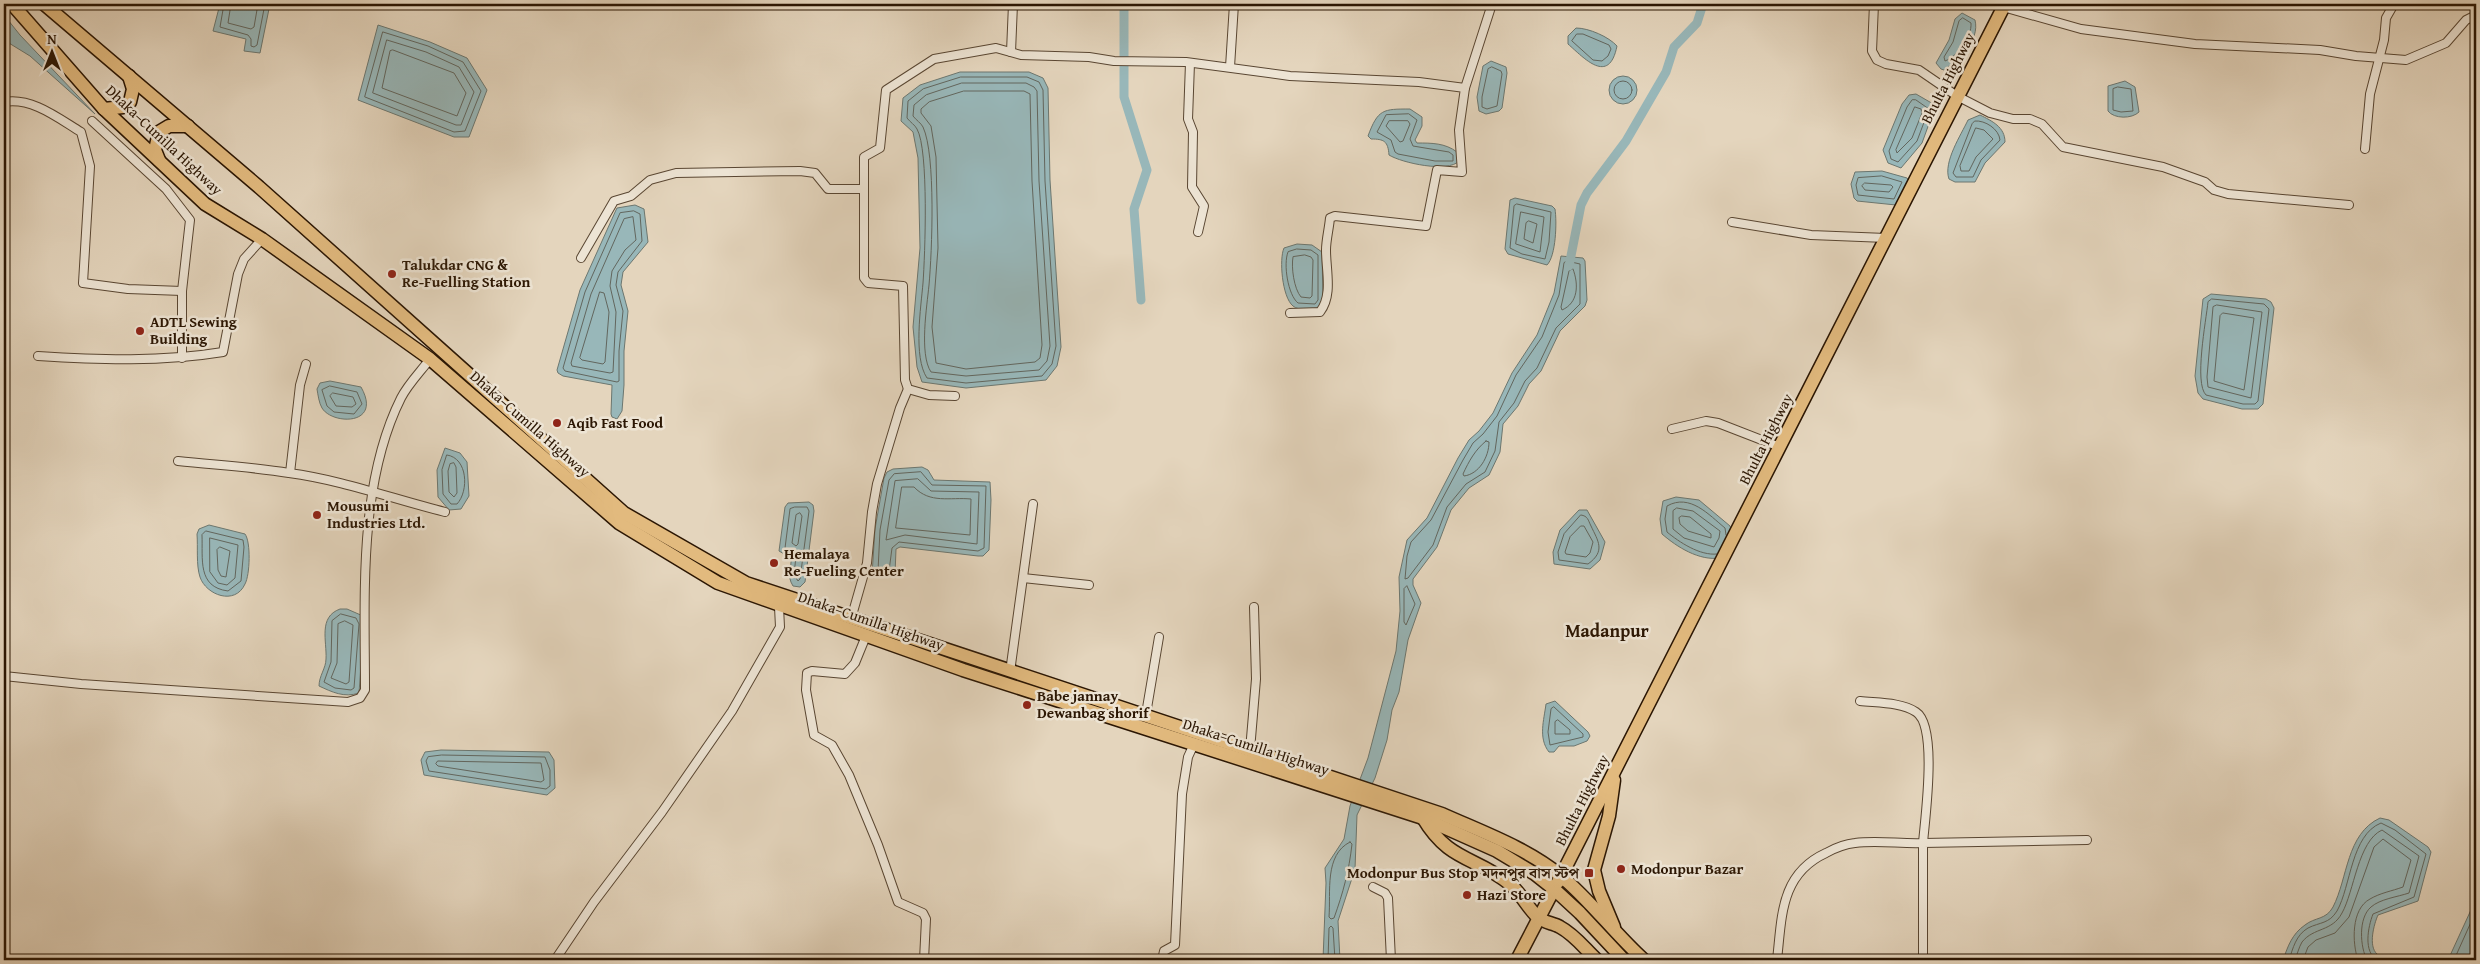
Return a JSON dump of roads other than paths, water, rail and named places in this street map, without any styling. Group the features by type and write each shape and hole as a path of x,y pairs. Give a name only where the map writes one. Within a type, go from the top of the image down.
{"main road":[{"name":"Dhaka–Cumilla Highway","path":"12,4 26,17 104,109 205,204 262,239 430,359 619,523 718,583 779,607 1194,744 1451,817 1516,848 1561,876 1618,937 1644,960"},
{"name":"Dhaka–Cumilla Highway","path":"44,4 259,186 624,513 746,583 1010,672 1146,714 1250,750 1334,784"},
{"name":"Bhulta Highway","path":"1518,960 2004,6"},
{"path":"104,109 123,107 130,102 133,89 129,76"},
{"path":"159,160 156,150 159,132 170,126 188,126"},
{"path":"1616,770 1609,816 1594,870 1599,891 1618,937"},
{"name":"Dhaka–Cumilla Highway","path":"1376,797 1497,851 1554,889 1624,960"},
{"path":"1423,818 1433,835 1447,849 1508,882 1520,893 1538,918 1559,926 1572,935 1597,960"}],"street":[{"path":"1011,52 1013,4"},
{"path":"1230,67 1234,4"},
{"path":"1290,313 1320,312 1326,303 1328,266 1326,251 1330,218 1335,216 1426,226 1437,170 1462,172 1459,130 1465,88 1492,4"},
{"path":"1874,4 1872,51 1876,60 1886,64 1920,70 1957,96 1990,112 2013,119 2030,119 2042,124 2063,147 2163,167 2205,182 2214,190 2228,194 2349,205"},
{"path":"2366,149 2370,94 2384,40 2386,18 2394,4"},
{"path":"2004,6 2081,29 2194,44 2320,50 2406,60 2446,44 2466,20 2476,15"},
{"path":"851,619 868,563 872,512 877,484 900,408 908,390 905,380 903,286 868,283 864,278 864,157 880,148 886,90 934,59 986,48 1114,61 1190,63 1290,76 1372,79 1465,88"},
{"path":"1190,63 1188,119 1193,132 1192,187 1200,196 1204,206 1198,232"},
{"path":"4,102 20,101 32,104 81,132 90,166 83,283 128,289 182,291"},
{"path":"92,121 166,189 190,220 182,291 182,358"},
{"path":"581,258 614,202 631,196 650,180 662,176 685,172 800,171 815,173 828,189 864,189"},
{"path":"1732,222 1790,233 1886,238"},
{"path":"38,356 84,359 182,358 223,352 238,274 244,259 262,239"},
{"path":"4,676 81,684 348,702 358,700 365,690 365,566 373,493 383,442 401,397 430,359"},
{"path":"290,473 300,384 306,364"},
{"path":"908,390 929,395 955,396"},
{"path":"1672,429 1706,421 1718,423 1780,447"},
{"path":"178,461 290,473 357,487 445,512"},
{"path":"1010,672 1033,504"},
{"path":"1023,578 1088,585"},
{"path":"555,960 594,902 662,812 732,711 780,627 779,607"},
{"path":"1250,750 1256,693 1254,607"},
{"path":"866,636 850,671 845,674 812,671 807,673 806,690 813,732 817,738 832,745 849,775 898,902 923,913 926,919 924,960"},
{"path":"1146,714 1159,638"},
{"path":"1860,701 1907,707 1923,718 1927,732 1928,766 1923,843 1923,960"},
{"path":"1162,960 1165,949 1175,945 1182,794 1188,757 1194,744"},
{"path":"1776,960 1783,905 1789,887 1813,859 1844,844 1856,842 1923,843 2087,840"},
{"path":"1374,887 1385,893 1388,898 1391,960"}],"water":[{"path":"220,4 270,4 260,53 244,51 246,39 213,31"},
{"path":"1962,13 1975,20 1976,28 1974,35 1962,54 1944,70 1941,69 1936,63 1949,40 1955,19"},
{"path":"4,15 20,35 95,114 30,56 4,40"},
{"path":"378,25 430,42 467,58 487,90 469,137 454,137 358,100"},
{"path":"1576,28 1598,34 1609,39 1617,46 1613,58 1608,65 1602,67 1588,61 1568,44 1568,36"},
{"path":"1491,61 1506,67 1507,73 1502,108 1499,111 1486,114 1479,111 1477,97 1483,66"},
{"path":"960,72 1029,72 1043,78 1048,88 1050,180 1061,347 1057,366 1046,380 966,388 922,382 917,367 913,327 920,248 918,158 913,132 901,121 903,98 920,85"},
{"path":"1623,76 1633,80 1637,90 1633,100 1623,104 1613,100 1609,90 1613,80"},
{"path":"2125,81 2135,87 2139,112 2128,117 2114,116 2108,111 2108,86"},
{"path":"1916,94 1935,105 1934,110 1922,143 1901,168 1888,163 1883,150 1902,104 1909,95"},
{"path":"1393,109 1410,109 1422,117 1422,126 1415,140 1417,143 1433,143 1448,147 1457,152 1459,161 1453,165 1445,166 1414,164 1389,155 1385,142 1371,139 1368,136 1375,120 1383,112"},
{"path":"1980,115 2000,128 2005,142 1985,163 1975,182 1955,182 1949,179 1948,165 1957,141 1968,120"},
{"path":"1882,171 1907,178 1909,181 1896,205 1857,201 1854,198 1851,184 1855,172"},
{"path":"1515,198 1552,206 1555,209 1556,230 1554,247 1547,265 1508,254 1505,249 1510,200"},
{"path":"635,205 644,209 648,242 623,272 621,285 628,311 624,351 622,411 617,419 612,417 611,414 612,385 563,376 557,370 580,290 616,210 617,208"},
{"path":"1297,244 1312,245 1322,252 1323,301 1317,308 1295,308 1286,295 1282,278 1282,253 1284,248"},
{"path":"1561,256 1583,258 1585,261 1587,300 1585,306 1560,331 1541,371 1529,384 1518,406 1503,424 1500,452 1489,475 1469,488 1451,510 1437,547 1413,579 1413,585 1421,603 1408,640 1399,692 1392,710 1387,740 1375,778 1357,815 1355,869 1338,921 1340,960 1323,960 1325,868 1344,839 1350,806 1368,758 1396,651 1400,611 1399,577 1407,540 1427,518 1458,458 1469,440 1493,413 1512,373 1537,335 1554,293"},
{"path":"2211,294 2266,299 2271,302 2274,308 2263,404 2258,409 2242,409 2203,399 2198,393 2195,376 2203,299"},
{"path":"330,381 361,387 366,400 366,409 361,415 345,419 327,414 319,401 317,389 320,383"},
{"path":"445,448 460,453 467,462 469,496 461,509 449,510 438,497 437,470"},
{"path":"922,467 928,470 934,480 990,482 989,550 983,556 978,556 900,547 896,549 895,575 884,577 872,575 875,529 884,478 887,472 893,469"},
{"path":"1676,497 1699,500 1730,526 1732,532 1720,558 1696,555 1674,544 1662,534 1660,519 1663,501"},
{"path":"809,502 813,505 814,511 805,582 800,587 793,586 790,575 791,558 779,551 785,507 788,503"},
{"path":"1579,510 1587,510 1605,542 1600,560 1590,569 1554,564 1553,552 1560,530"},
{"path":"209,525 245,534 247,538 249,559 247,580 235,595 221,596 214,593 208,589 200,577 197,534 199,529"},
{"path":"340,609 347,609 363,616 364,623 359,693 348,695 338,694 319,686 326,662 326,624 333,613"},
{"path":"1555,701 1590,736 1587,741 1574,746 1559,746 1554,752 1549,752 1544,741 1543,723 1546,704"},
{"path":"441,750 549,752 554,760 555,788 547,795 424,775 421,760 425,752"},
{"path":"2380,818 2389,820 2428,847 2431,852 2418,901 2378,915 2372,941 2373,946 2378,955 2387,960 2283,960 2297,932 2309,922 2327,914 2333,907 2354,846 2360,835 2369,825"},
{"path":"2476,899 2476,960 2448,960"}],"waterway":[{"path":"1124,4 1124,97 1147,170 1134,209 1141,300"},
{"path":"1569,266 1581,205 1587,193 1626,141 1666,72 1674,47 1697,23 1703,4"}],"place":[{"name":"Talukdar CNG & Re-Fuelling Station","path":"392,274"},
{"name":"ADTL Sewing Building","path":"140,331"},
{"name":"Aqib Fast Food","path":"557,423"},
{"name":"Mousumi Industries Ltd.","path":"317,515"},
{"name":"Hemalaya Re-Fueling Center","path":"774,563"},
{"name":"Babe jannay Dewanbag shorif","path":"1027,705"},
{"name":"Modonpur Bazar","path":"1621,869"},
{"name":"Modonpur Bus Stop মদনপুর বাস স্টপ","path":"1589,873"},
{"name":"Hazi Store","path":"1467,895"}],"district":[{"name":"Madanpur","path":"1607,631"}]}
